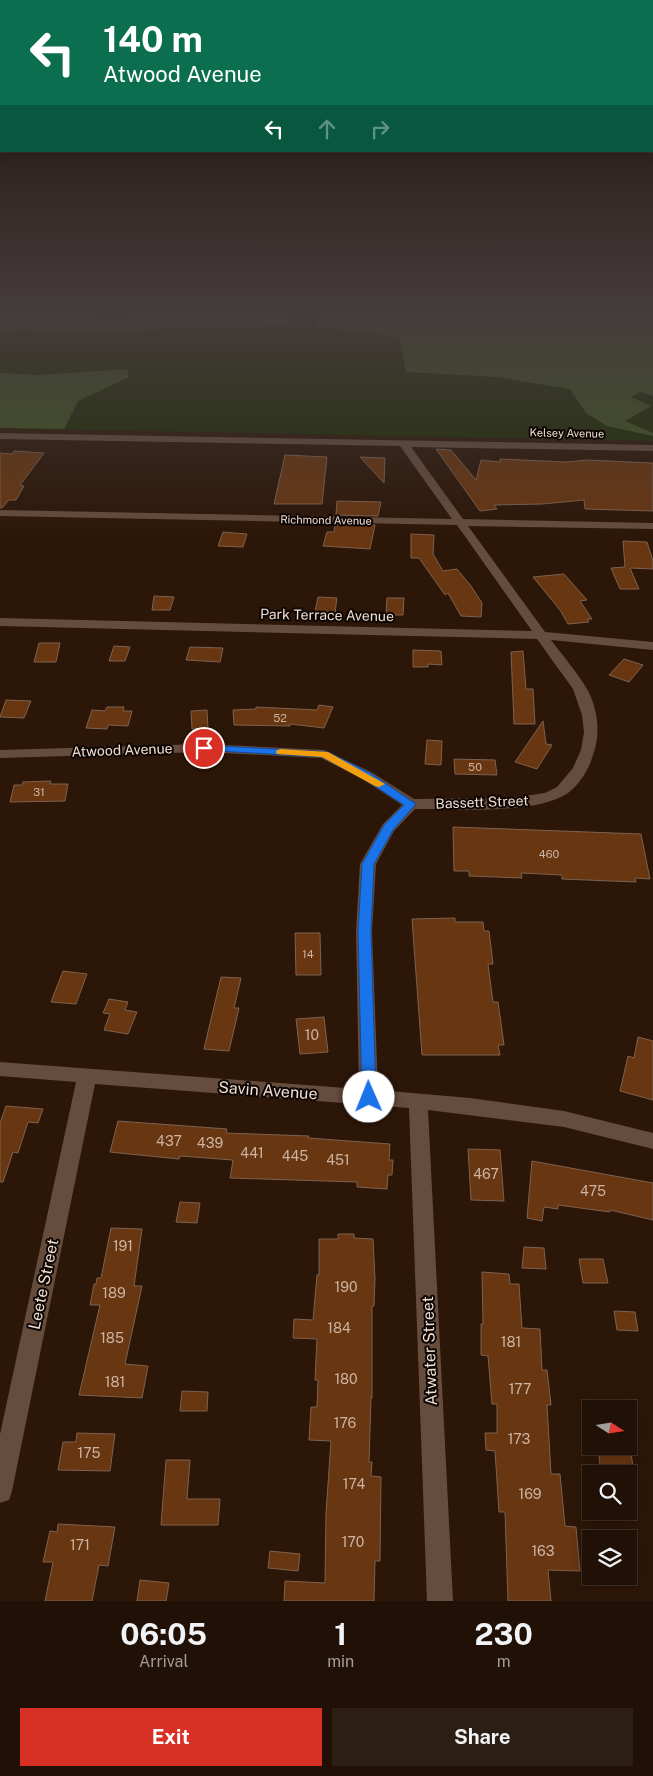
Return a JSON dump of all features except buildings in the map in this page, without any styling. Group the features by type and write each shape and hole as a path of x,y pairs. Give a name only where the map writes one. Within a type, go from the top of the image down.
{"street":[{"name":"Kelsey Avenue","path":"0,436 653,448"},
{"name":"Bassett Street","path":"402,443 580,689 591,720 591,737 587,754 581,767 572,780 557,793 534,801 411,804"},
{"name":"Richmond Avenue","path":"0,513 653,526"},
{"name":"Park Terrace Avenue","path":"0,622 540,635 653,646"},
{"name":"Atwood Avenue","path":"0,754 204,748 324,754 366,775 411,804"},
{"path":"369,1097 364,931 368,864 388,828 411,804"},
{"name":"Savin Avenue","path":"0,1069 418,1101 509,1111 564,1120 653,1141"},
{"name":"Leete Street","path":"0,1491 87,1076"},
{"name":"Atwater Street","path":"418,1101 440,1601"}],"green space":[{"path":"0,389 653,389 653,441 0,428"},
{"path":"0,389 104,389 78,401 64,429 0,428"},
{"path":"568,389 653,389 653,396 640,392 631,397 651,406 625,421 653,433 653,436 607,426 586,413"}],"slow traffic":[{"path":"281,752 324,754 366,775 379,784"}],"route":[{"path":"204,748 324,754 366,775 411,804 388,828 368,864 364,931 369,1097"}]}
